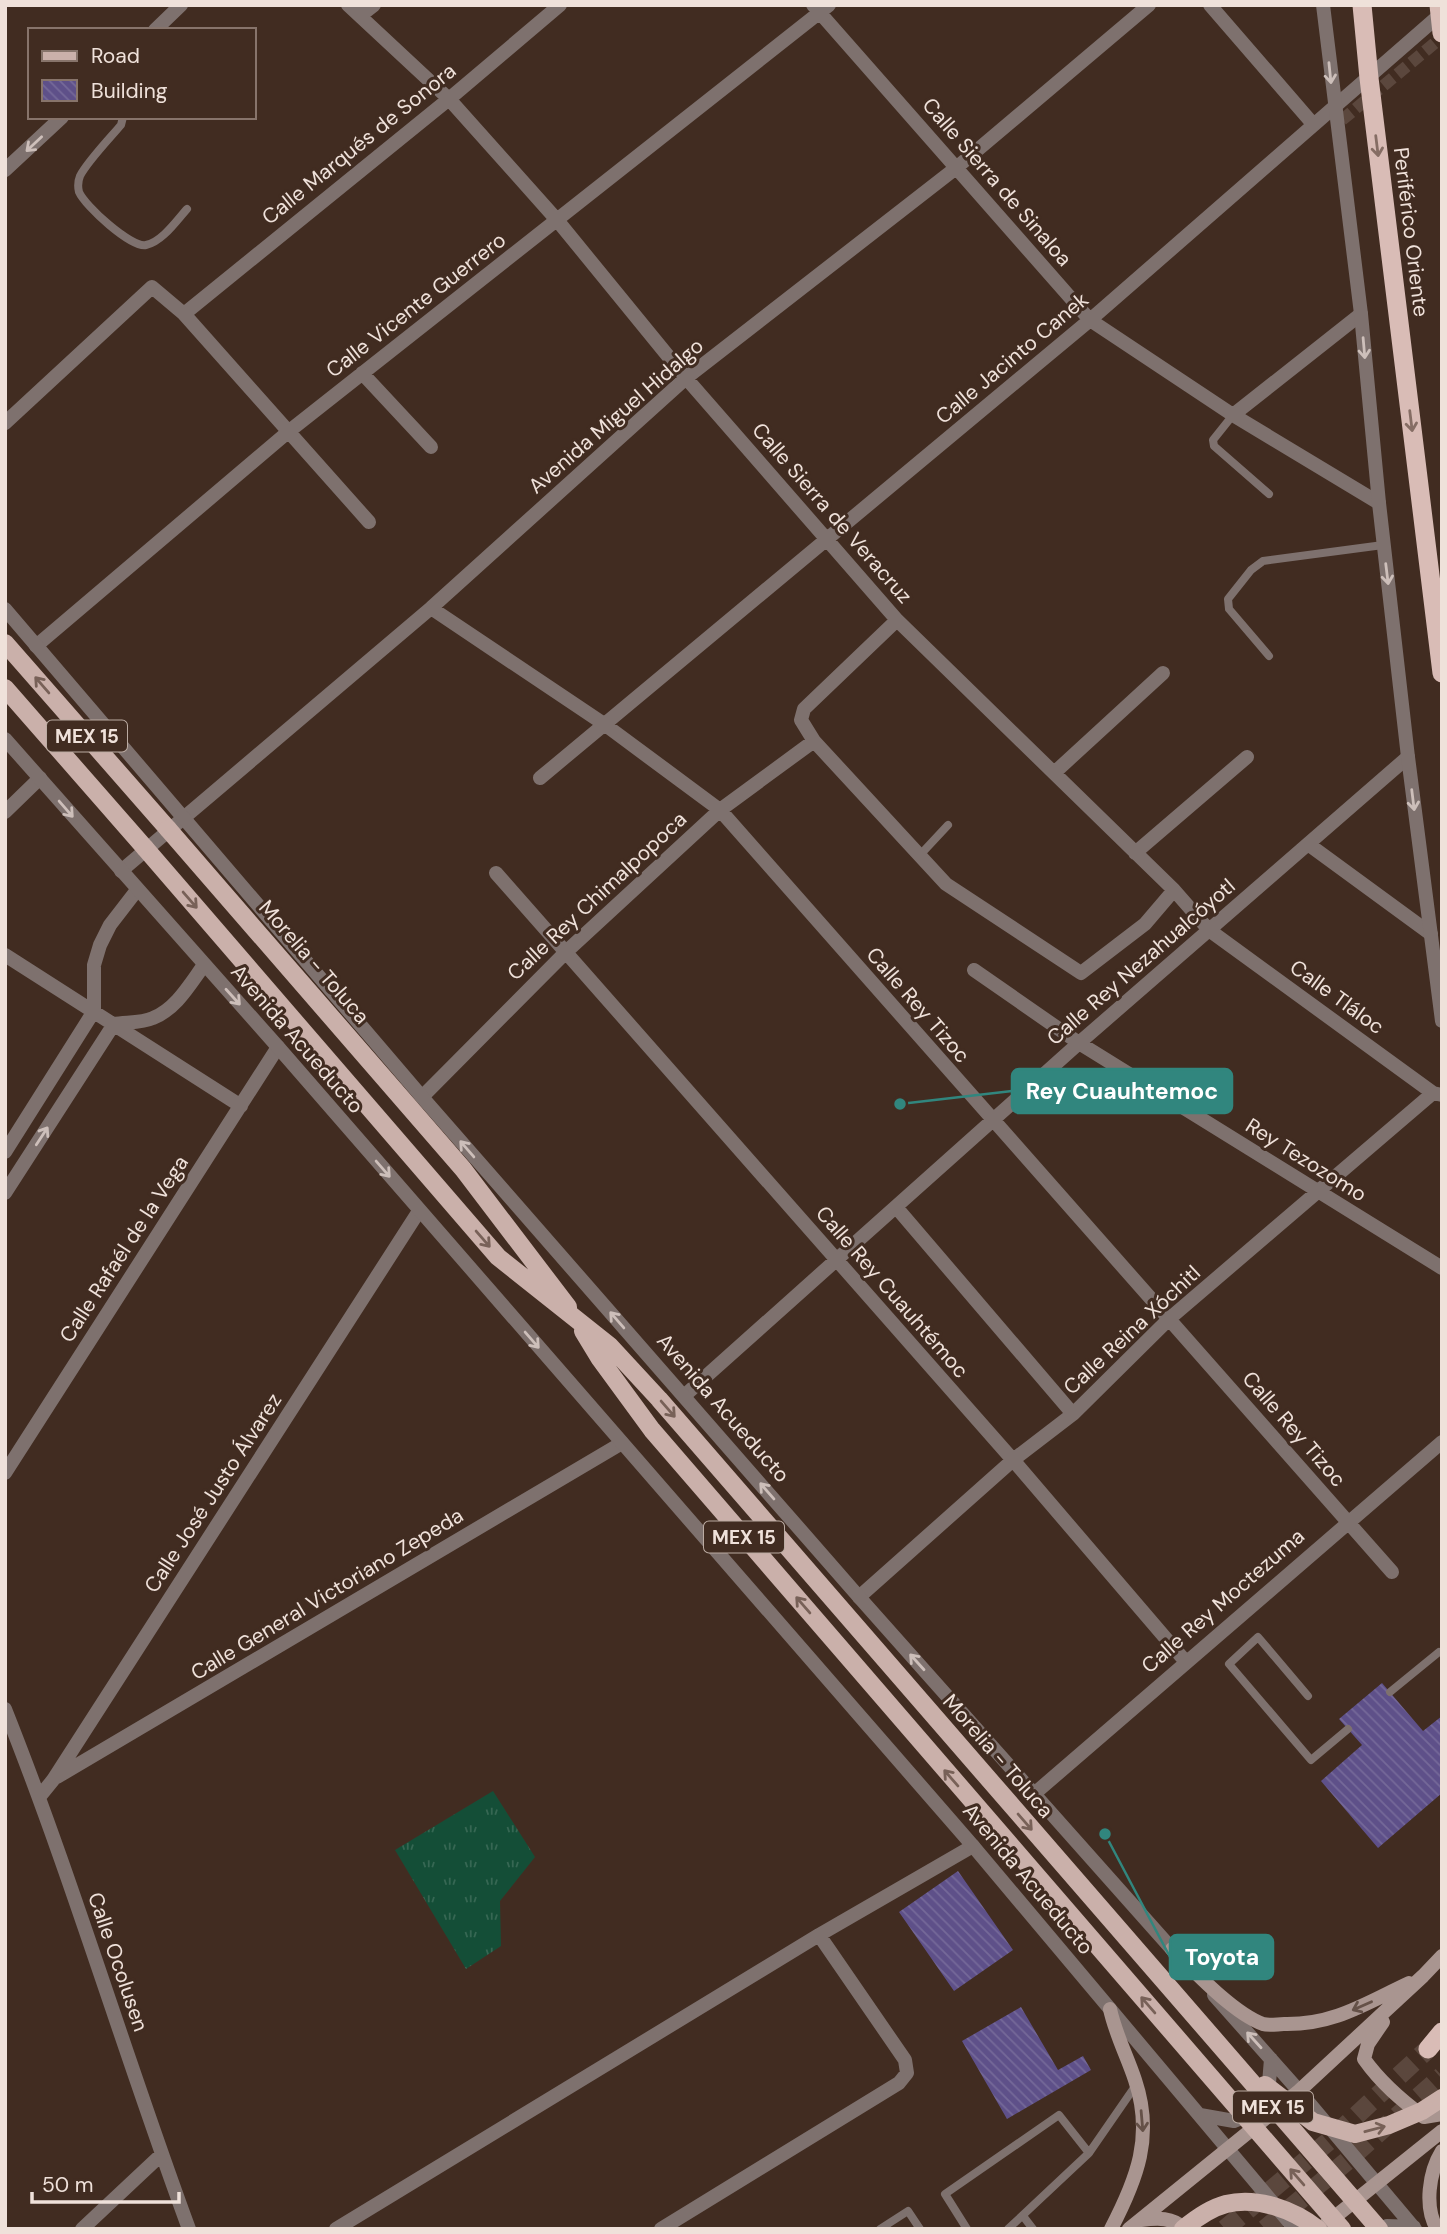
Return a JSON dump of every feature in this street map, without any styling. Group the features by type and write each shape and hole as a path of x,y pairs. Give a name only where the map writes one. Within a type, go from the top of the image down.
{"highway":[{"name":"Periférico Oriente","path":"1362,5 1442,673"},
{"path":"1427,2049 1442,2032"}],"main road":[{"name":"Morelia - Toluca","path":"5,643 175,823 463,1169 561,1296 600,1359 652,1430 1342,2229"},
{"name":"Morelia - Toluca","path":"5,688 498,1257 610,1346 659,1399 1381,2229"},
{"path":"1172,1949 1229,2003 1264,2024 1305,2025 1334,2018 1423,1976"},
{"path":"1442,1956 1380,2026 1368,2044 1364,2059 1376,2076 1424,2117 1442,2114"},
{"path":"1134,2225 1299,2091 1423,1976"},
{"path":"1168,1984 1275,2094 1313,2122 1355,2134 1389,2125 1422,2111 1442,2098"},
{"path":"1110,2009 1137,2084 1143,2121 1143,2152 1137,2175 1111,2229"},
{"path":"1134,2225 1160,2218 1177,2222 1184,2229 1196,2219 1226,2204 1262,2202 1293,2213 1319,2229 1442,2131"},
{"path":"1437,2221 1429,2195 1437,2159 1442,2151"}],"street":[{"path":"157,28 181,5"},
{"name":"Calle Sierra de Veracruz","path":"348,5 449,99 557,220 687,379 897,620 1174,891 1209,930"},
{"path":"360,16 374,5"},
{"name":"Calle Marqués de Sonora","path":"184,314 449,99 560,5"},
{"name":"Avenida Miguel Hidalgo","path":"121,871 431,608 687,379 956,168 1149,5"},
{"path":"1210,5 1313,124"},
{"path":"1323,5 1361,314 1378,503 1442,1021"},
{"name":"Calle Sierra de Sinaloa","path":"821,8 956,168 1090,320 1233,415 1378,503"},
{"name":"Calle Vicente Guerrero","path":"36,646 288,432 821,8"},
{"name":"Calle Jacinto Canek","path":"540,778 1090,320 1313,124 1441,17"},
{"path":"5,170 60,119"},
{"path":"5,424 152,287 184,314 369,522"},
{"path":"1233,415 1361,314"},
{"path":"362,373 431,447"},
{"name":"Calle Rey Tizoc","path":"431,608 604,724 720,810 1391,1572"},
{"name":"Avenida Acueducto","path":"5,609 175,823 422,1097 859,1597 1271,2059 1414,2228"},
{"path":"897,620 804,709 801,720 814,741 947,884 1081,973 1144,923 1174,891"},
{"path":"1054,773 1163,673"},
{"name":"Avenida Acueducto","path":"5,739 278,1047 973,1846 1230,2148 1295,2229"},
{"name":"Calle Rey Chimalpopoca","path":"422,1097 567,951 720,810 814,741"},
{"path":"1135,853 1247,757"},
{"name":"Calle Rey Nezahualcóyotl","path":"684,1396 1079,1043 1408,757"},
{"path":"5,812 40,778"},
{"path":"1308,844 1431,934"},
{"name":"Calle Rey Cuauhtémoc","path":"496,873 1013,1460 1186,1662"},
{"path":"5,1152 94,1011 94,965 100,945 110,925 137,890"},
{"name":"Calle Tláloc","path":"1209,930 1437,1094"},
{"path":"5,955 241,1106"},
{"path":"5,1193 114,1024 151,1019 164,1013 179,999 204,965"},
{"name":"Rey Tezozomo","path":"974,971 1079,1043 1442,1268"},
{"name":"Calle Rafaél de la Vega","path":"5,1473 278,1047"},
{"name":"Calle Reina Xóchitl","path":"859,1597 1013,1460 1073,1414 1169,1320 1437,1094"},
{"path":"896,1208 1073,1414"},
{"name":"Calle José Justo Álvarez","path":"40,1796 53,1780 419,1211"},
{"name":"Calle Rey Moctezuma","path":"1034,1794 1442,1442"},
{"name":"Calle General Victoriano Zepeda","path":"53,1780 622,1444"},
{"name":"Calle Ocolusen","path":"5,1709 40,1796 189,2229"},
{"path":"336,2229 819,1935 973,1846"},
{"path":"661,2229 899,2083 907,2073 905,2060 819,1935"},
{"path":"1200,2115 1234,2121 1255,2112 1268,2095 1271,2059"},
{"path":"82,2229 162,2154"},
{"path":"1381,2229 1387,2226 1414,2228"}],"lane":[{"path":"122,119 121,125 80,177 80,195 110,226 138,245 156,241 187,209"},
{"path":"1233,415 1213,440 1214,446 1269,494"},
{"path":"1269,656 1229,609 1228,599 1251,570 1263,561 1384,545"},
{"path":"920,855 948,825"},
{"path":"1308,1696 1258,1637 1230,1664 1311,1760 1348,1729"},
{"path":"1390,1692 1441,1653"},
{"path":"1009,2229 1088,2153 1137,2084"},
{"path":"967,2229 945,2194 1059,2115 1088,2153"},
{"path":"880,2229 908,2211 920,2229"},
{"path":"1023,2216 1033,2229"}],"green space":[{"path":"493,1791 535,1857 500,1901 501,1946 466,1969 395,1850"}],"building":[{"path":"1382,1683 1423,1731 1442,1716 1442,1793 1378,1848 1321,1781 1362,1745 1339,1719"},
{"path":"958,1871 1013,1950 954,1991 899,1912"},
{"path":"1021,2007 1058,2070 1083,2056 1091,2070 1007,2119 962,2041"}],"tunnel":[{"path":"1342,120 1442,37"},
{"path":"1225,2229 1330,2140 1428,2049"},
{"path":"1265,2229 1347,2161 1442,2076"}],"place":[{"name":"Rey Cuauhtemoc","path":"900,1104"},
{"name":"Toyota","path":"1105,1834"}]}
